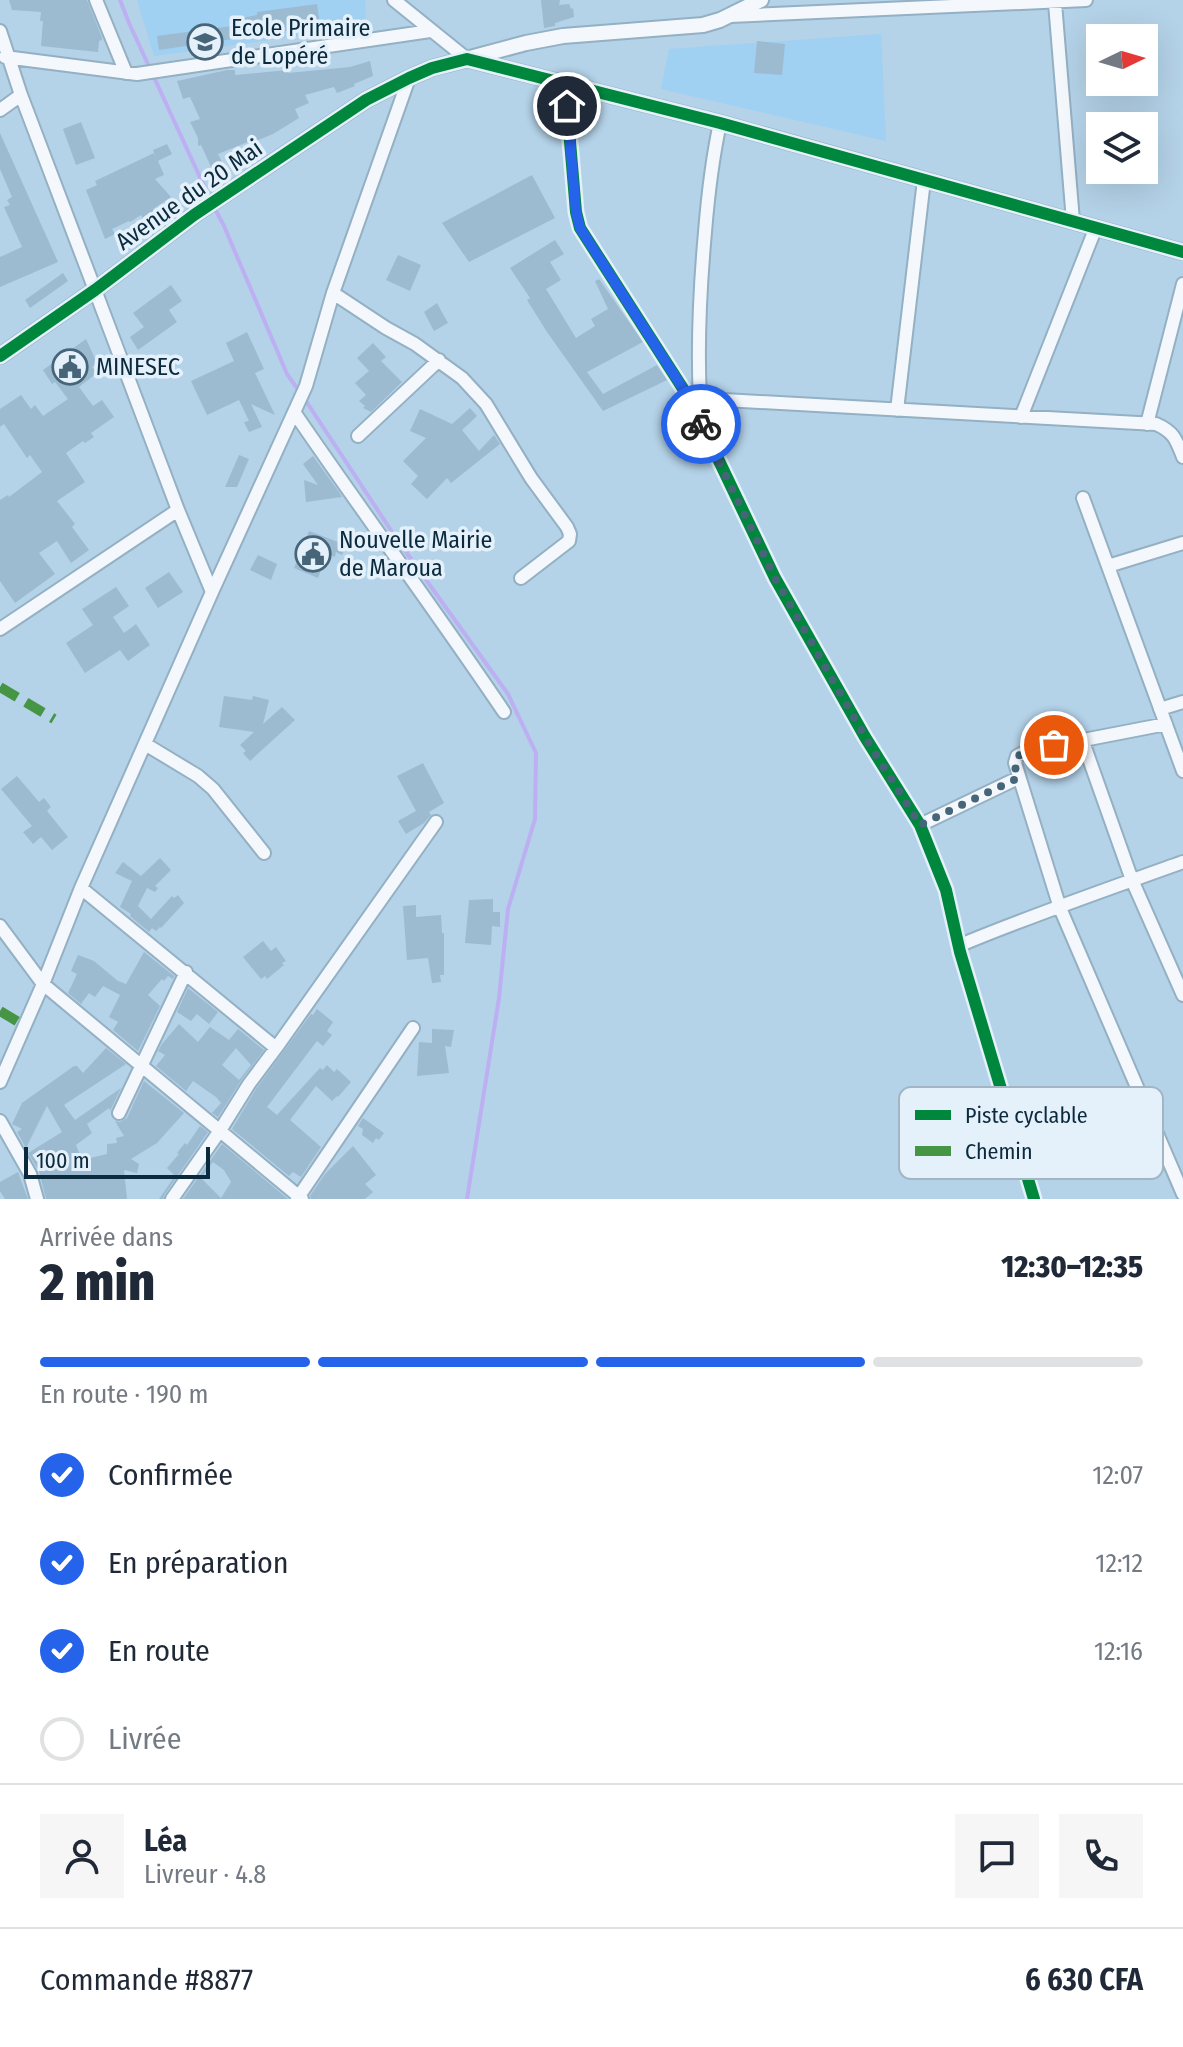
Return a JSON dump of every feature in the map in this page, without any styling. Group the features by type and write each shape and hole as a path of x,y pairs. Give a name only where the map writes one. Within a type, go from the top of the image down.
{"street":[{"path":"96,0 131,74"},
{"path":"394,0 467,59 720,123 1183,252"},
{"name":"Avenue du 20 Mai","path":"0,356 95,290 194,215 366,100 409,78 432,68 563,36 703,25 761,0"},
{"path":"728,16 1086,0"},
{"path":"1055,3 1073,221"},
{"path":"0,31 18,97 212,592"},
{"path":"5,57 131,74 430,31"},
{"path":"0,1082 81,888 306,386 333,293 409,78"},
{"path":"565,83 580,228 694,398 775,578 865,737 920,825 946,890 958,946 1000,1087"},
{"path":"0,101 18,97"},
{"path":"0,110 18,97"},
{"path":"694,398 711,162 720,123"},
{"path":"897,410 924,180"},
{"path":"1021,417 1096,227"},
{"path":"1147,424 1183,284"},
{"path":"333,293 439,360 462,378 486,404 570,534 569,541 521,578"},
{"path":"358,436 439,360"},
{"path":"694,398 1156,424 1176,439 1183,457"},
{"path":"296,409 364,513 504,712"},
{"path":"1083,498 1183,771"},
{"path":"0,629 178,510"},
{"path":"1108,566 1183,543"},
{"path":"1160,709 1183,702"},
{"path":"1137,1087 1060,908 1015,763 1017,756 1027,751 1166,724"},
{"path":"1082,739 1132,880 1183,995"},
{"path":"145,744 198,776 213,789 264,853"},
{"path":"920,825 1018,778"},
{"path":"172,1199 249,1084 436,822"},
{"path":"958,946 1183,862"},
{"path":"81,888 276,1048"},
{"path":"0,926 43,984 299,1198 413,1028"},
{"path":"119,1113 186,972"},
{"path":"0,1121 30,1174 37,1199"},
{"path":"1163,1147 1183,1194"},
{"path":"1028,1179 1034,1199"}],"shaded area":[{"name":"Ecole Primaire de Lopéré","path":"137,0 365,0 366,27 154,56"},
{"path":"881,34 886,141 661,89 669,49"}],"building":[{"path":"9,0 87,0 102,38 98,52 41,46 41,12 12,10"},
{"path":"541,0 560,0 559,5 569,4 574,17 544,28"},
{"path":"317,4 320,26 159,50 157,36 232,26 231,20 257,15 257,12"},
{"path":"757,41 785,44 782,75 754,73"},
{"path":"370,61 373,76 337,93 334,87 305,95 309,103 295,109 299,118 273,134 218,154 223,164 212,169 201,145 198,146 198,138 190,122 200,119 190,97 183,99 177,81 227,70 235,70 235,75 288,70 288,73 350,67"},
{"path":"81,122 95,158 76,165 63,129"},
{"path":"0,133 58,262 0,287 0,257 22,247 4,207 10,205 7,200 12,197 0,169"},
{"path":"167,144 172,154 158,161 164,175 155,179 171,197 153,209 155,211 144,220 141,215 112,229 115,234 105,239 86,190 97,185 95,181 154,153 157,159 153,150"},
{"path":"532,175 555,218 469,262 442,223"},
{"path":"555,240 564,254 550,262 561,280 546,289 576,338 595,326 591,319 608,309 595,281 599,279 643,342 587,372 603,394 657,365 667,380 603,411 547,332 510,268"},
{"path":"398,255 421,265 410,291 386,280"},
{"path":"63,273 68,281 30,308 25,300"},
{"path":"171,285 182,301 169,310 177,322 138,350 130,337 144,327 133,313"},
{"path":"437,303 448,323 434,331 424,312"},
{"path":"247,332 264,369 255,373 275,415 251,404 262,427 249,432 244,422 249,421 239,400 207,415 191,381 234,361 226,343"},
{"path":"86,339 97,363 92,367 97,373 79,387 93,406 102,400 114,417 91,433 94,437 66,453 85,482 57,501 75,524 72,527 89,550 71,563 57,541 39,553 55,574 15,603 0,581 0,500 9,497 42,472 30,455 27,458 4,424 0,427 0,409 21,395 31,409 35,405 43,416 68,399 43,370"},
{"path":"373,343 386,357 381,361 402,382 371,412 363,408 365,406 359,401 366,395 355,383 369,371 357,358"},
{"path":"470,408 477,416 462,430 479,451 494,435 500,444 451,483 447,478 427,499 411,484 418,476 403,461 426,438 410,431 420,409 452,424"},
{"path":"239,455 249,459 237,487 225,487"},
{"path":"313,456 342,497 306,502 304,480 318,485 303,464"},
{"name":"Nouvelle Mairie de Maroua","path":"309,531 346,545 342,555 336,552 335,557 327,554 318,578 294,568"},
{"path":"258,555 277,564 271,580 250,570"},
{"path":"169,572 183,592 158,608 145,588"},
{"path":"116,587 129,606 113,617 124,633 136,624 150,645 128,661 120,650 85,673 66,643 93,625 82,609"},
{"path":"224,696 252,700 253,696 269,700 263,724 282,707 295,720 250,761 240,745 254,732 219,727"},
{"path":"423,763 444,803 429,812 431,815 424,823 406,834 398,821 416,811 397,776"},
{"path":"17,776 39,802 44,798 51,807 47,811 68,837 52,850 41,837 33,844 23,832 32,826 1,789"},
{"path":"160,858 171,870 155,886 158,888 155,892 147,888 138,906 151,919 172,896 178,895 184,903 161,928 156,931 152,928 149,932 120,907 132,881 115,873 123,862 141,876"},
{"path":"493,899 493,912 500,912 500,927 492,926 491,945 465,943 469,900"},
{"path":"416,905 416,917 441,915 444,975 440,975 441,982 432,983 428,958 407,960 403,906"},
{"path":"263,941 271,951 276,947 286,961 267,979 265,976 261,979 243,957"},
{"path":"144,952 174,976 173,979 168,976 164,981 162,979 148,995 160,1006 138,1051 113,1030 118,1022 109,1017 120,995 103,986 95,997 89,993 81,1004 68,993 77,974 71,971 78,955 94,961 126,984"},
{"path":"188,988 218,1012 209,1024 197,1014 191,1021 177,1012"},
{"path":"317,1009 333,1022 327,1031 332,1035 323,1046 317,1041 267,1107 277,1115 320,1068 323,1070 327,1065 334,1072 337,1069 351,1082 332,1101 316,1086 290,1120 321,1147 301,1177 293,1172 289,1176 232,1129 256,1089"},
{"path":"179,1024 198,1042 210,1027 229,1040 238,1029 264,1050 218,1117 212,1113 221,1103 216,1097 193,1081 186,1091 156,1066 165,1055 158,1051","holes":["236,1048 251,1065 239,1080 222,1065"]},
{"path":"432,1029 454,1030 451,1047 445,1046 449,1073 417,1076 419,1042 432,1043"},
{"path":"106,1048 126,1064 64,1105 75,1120 121,1088 110,1111 109,1108 87,1124 92,1133 76,1145 82,1160 107,1154 107,1144 117,1143 116,1138 124,1136 115,1121 127,1118 144,1081 184,1113 157,1143 131,1159 139,1164 137,1173 124,1170 127,1199 46,1199 39,1171 28,1153 62,1132 47,1106 26,1148 17,1132 22,1129 12,1124 22,1103 74,1066 83,1073"},
{"path":"363,1118 384,1133 379,1140 376,1138 373,1143 362,1135 363,1129 358,1126"},
{"path":"200,1126 208,1132 163,1199 159,1199 175,1176 167,1168"},
{"path":"222,1144 288,1199 183,1199","holes":["213,1162 224,1170 231,1182 221,1198 201,1178"]},
{"path":"353,1146 376,1175 365,1184 373,1192 365,1199 311,1199 325,1174"},
{"path":"18,1172 28,1199 5,1199 0,1191 0,1182"}],"waterway":[{"path":"120,0 210,199"},
{"path":"214,207 287,374 299,391"},
{"path":"304,398 396,538 508,694 536,753 535,819 508,909 499,998 467,1199"}],"marked path":[{"path":"0,687 54,719"},
{"path":"0,1011 25,1026"}],"cycle path":[{"path":"0,356 95,290 194,215 366,100 432,68 467,59 720,123 1183,252"},
{"path":"565,83 580,228 689,398 775,578 865,737 920,825 946,890 960,952 1000,1087"},
{"path":"1028,1179 1034,1199"}],"way so far":[{"path":"701,424 775,578 865,737 920,825 1018,778 1017,756 1054,745"}],"place":[{"name":"Ecole Primaire de Lopéré","path":"205,42"},
{"name":"MINESEC","path":"70,367"},
{"name":"Nouvelle Mairie de Maroua","path":"313,554"}],"route":[{"path":"567,106 580,228 689,398 701,424"}]}
